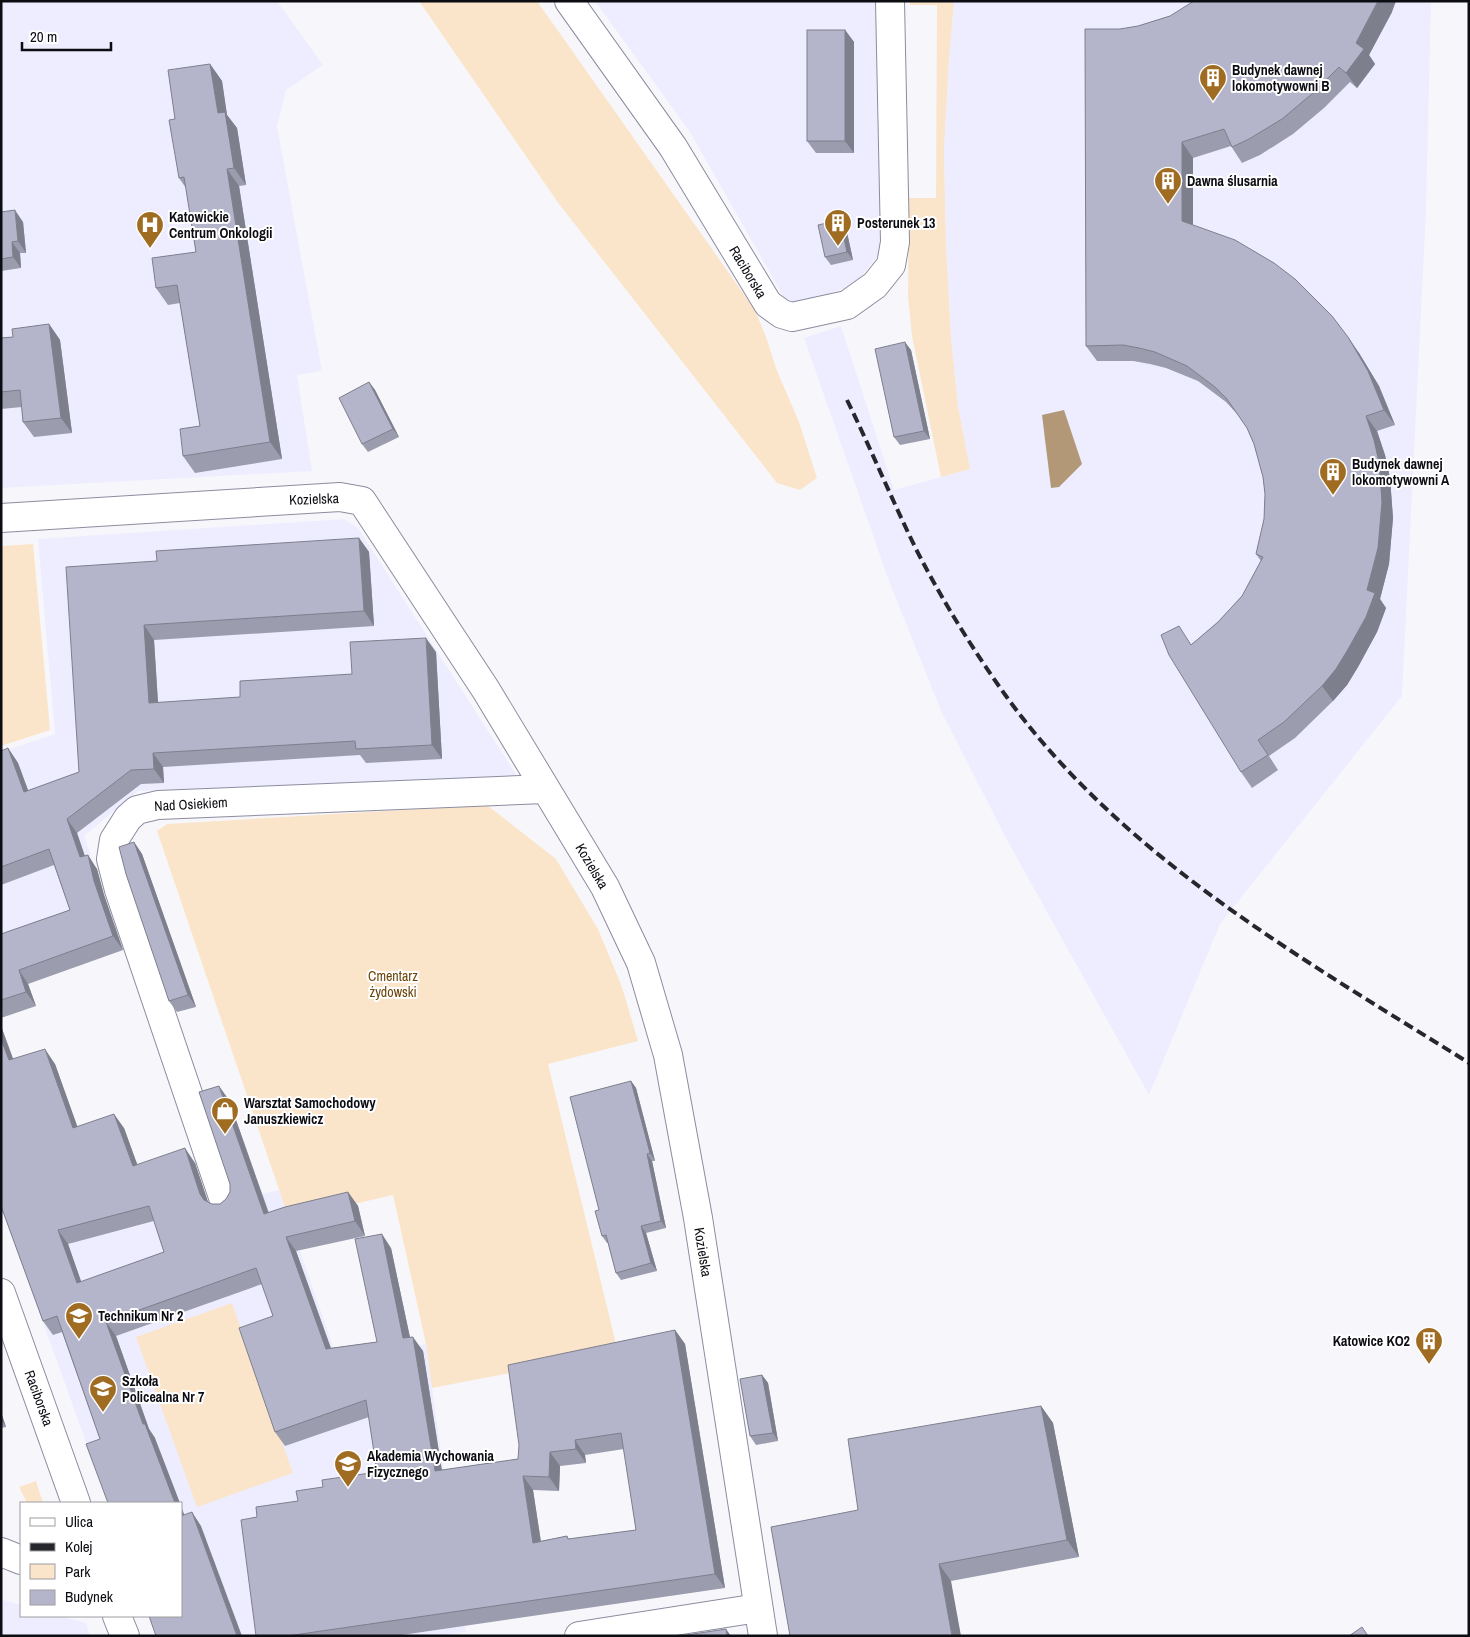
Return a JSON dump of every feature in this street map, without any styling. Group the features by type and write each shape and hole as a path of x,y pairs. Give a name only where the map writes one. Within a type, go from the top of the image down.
{"street":[{"name":"Raciborska","path":"569,1 673,147 768,304 782,314 792,317 847,305 875,285 891,265 895,242 890,1"},
{"name":"Kozielska","path":"1,518 340,497 362,501 486,690 545,790 606,887 641,963 668,1055 698,1218 763,1636"},
{"name":"Nad Osiekiem","path":"225,1203 119,890 111,859 114,840 128,818 137,810 158,805 545,790"},
{"name":"Raciborska","path":"1,1293 76,1502"},
{"path":"1,1552 20,1560"},
{"path":"579,1636 758,1608"},
{"path":"117,1617 125,1636"}],"shaded area":[{"name":"Katowickie Centrum Onkologii","path":"1,1 277,1 323,65 286,90 277,126 322,371 297,375 312,471 1,488"},
{"path":"595,1 879,1 885,247 855,284 795,306 786,301 690,132"},
{"path":"954,1 1431,1 1426,210 1402,696 1220,924 1149,1095 1007,840 942,713 890,584 804,338 841,326 894,490 970,469 958,406 951,338 946,244 944,150"},
{"path":"1064,410 1082,464 1059,487 1051,488 1042,415"},
{"path":"344,519 358,528 517,776 138,791 84,836 124,950 1,993 1,752 55,734 38,539"},
{"path":"279,1190 337,1358 426,1344 466,1632 437,1636 156,1636 148,1617 182,1617 182,1502 108,1502 19,1256"},
{"path":"1,1599 20,1605 20,1617 65,1617 86,1623 90,1636 1,1636"}],"green space":[{"path":"419,1 537,1 755,310 777,371 799,422 817,478 800,490 777,483 559,204"},
{"path":"910,1 954,1 944,150 946,244 951,338 958,406 970,469 941,477 912,336 908,296 909,198 936,198 937,5 910,5"},
{"path":"33,544 50,730 1,746 1,546"},
{"name":"Cmentarz żydowski","path":"487,805 556,859 598,929 622,987 638,1041 548,1064 618,1352 432,1388 426,1344 393,1195 289,1219 157,831 167,824"},
{"path":"232,1303 293,1473 197,1507 136,1337"},
{"path":"36,1481 43,1502 26,1502 19,1487"}],"building":[{"name":"Budynek dawnej lokomotywowni A","path":"1194,1 1378,1 1356,43 1364,49 1346,73 1339,67 1313,93 1282,119 1232,147 1224,129 1182,142 1182,221 1235,240 1274,263 1295,279 1332,316 1348,337 1368,371 1384,410 1366,416 1379,462 1382,502 1378,548 1367,590 1375,593 1366,617 1336,669 1322,686 1284,722 1258,740 1268,755 1241,772 1169,655 1161,635 1179,626 1191,645 1218,622 1242,596 1263,557 1256,554 1264,519 1265,494 1263,477 1254,444 1247,428 1227,399 1215,387 1187,366 1155,352 1139,348 1123,345 1086,346 1085,29 1120,29 1138,26 1170,16"},
{"path":"807,30 845,30 845,141 807,141"},
{"path":"210,64 218,113 225,112 234,168 227,169 270,442 183,456 180,429 200,426 177,285 156,288 152,258 196,252 184,177 179,178 169,120 175,119 168,70"},
{"path":"15,210 18,241 12,242 13,257 1,259 1,212"},
{"path":"840,220 847,252 825,257 818,225"},
{"path":"49,324 61,418 23,422 20,390 1,392 1,338 13,337 12,329"},
{"path":"905,342 924,431 894,437 875,349"},
{"path":"369,382 393,429 362,444 339,398"},
{"path":"359,538 364,611 144,625 149,703 240,697 240,681 352,674 350,642 426,638 432,745 356,749 355,741 153,753 154,769 131,770 67,819 80,857 88,855 94,881 113,936 19,970 26,992 1,1000 1,934 70,910 49,849 1,867 1,751 8,748 24,792 79,772 66,567 157,561 156,551"},
{"path":"134,842 188,995 169,1001 126,874 119,847"},
{"path":"1,1039 9,1060 45,1049 73,1128 114,1114 133,1166 185,1148 200,1194 204,1200 212,1204 220,1204 226,1199 230,1192 230,1184 199,1092 219,1086 264,1214 348,1192 355,1221 286,1237 326,1349 377,1342 355,1239 382,1234 403,1338 413,1337 435,1471 518,1459 519,1445 508,1365 675,1330 715,1574 287,1636 256,1636 241,1520 257,1517 256,1507 298,1501 296,1491 323,1487 322,1480 377,1472 366,1400 275,1432 239,1328 273,1316 256,1268 106,1322 143,1424 145,1424 175,1502 108,1502 86,1444 100,1439 57,1316 43,1321 1,1206","holes":["149,1206 164,1252 77,1283 58,1230","621,1433 636,1530 568,1539 567,1536 533,1543 523,1476 549,1477 550,1452 576,1449 575,1440"]},
{"path":"631,1081 650,1153 647,1154 661,1221 641,1226 651,1263 616,1273 606,1235 602,1236 595,1211 599,1210 570,1097"},
{"path":"762,1375 773,1433 750,1436 740,1379"},
{"path":"1041,1406 1067,1540 939,1564 952,1636 790,1636 771,1527 858,1510 848,1439"},
{"path":"192,1512 237,1636 156,1636 149,1617 182,1617 182,1516"},
{"path":"1362,1627 1368,1636 1349,1636"},
{"path":"726,1629 727,1636 680,1636"}],"railway":[{"path":"847,400 916,549 947,606 1006,696 1053,754 1104,807 1160,856 1219,901 1343,985 1469,1063"}],"place":[{"name":"Budynek dawnej lokomotywowni B","path":"1213,102"},
{"name":"Dawna ślusarnia","path":"1168,205"},
{"name":"Posterunek 13","path":"838,247"},
{"name":"Katowickie Centrum Onkologii","path":"150,249"},
{"name":"Budynek dawnej lokomotywowni A","path":"1333,496"},
{"name":"Warsztat Samochodowy Januszkiewicz","path":"225,1135"},
{"name":"Technikum Nr 2","path":"79,1340"},
{"name":"Katowice KO2","path":"1429,1365"},
{"name":"Szkoła Policealna Nr 7","path":"103,1413"},
{"name":"Akademia Wychowania Fizycznego","path":"348,1488"}]}
